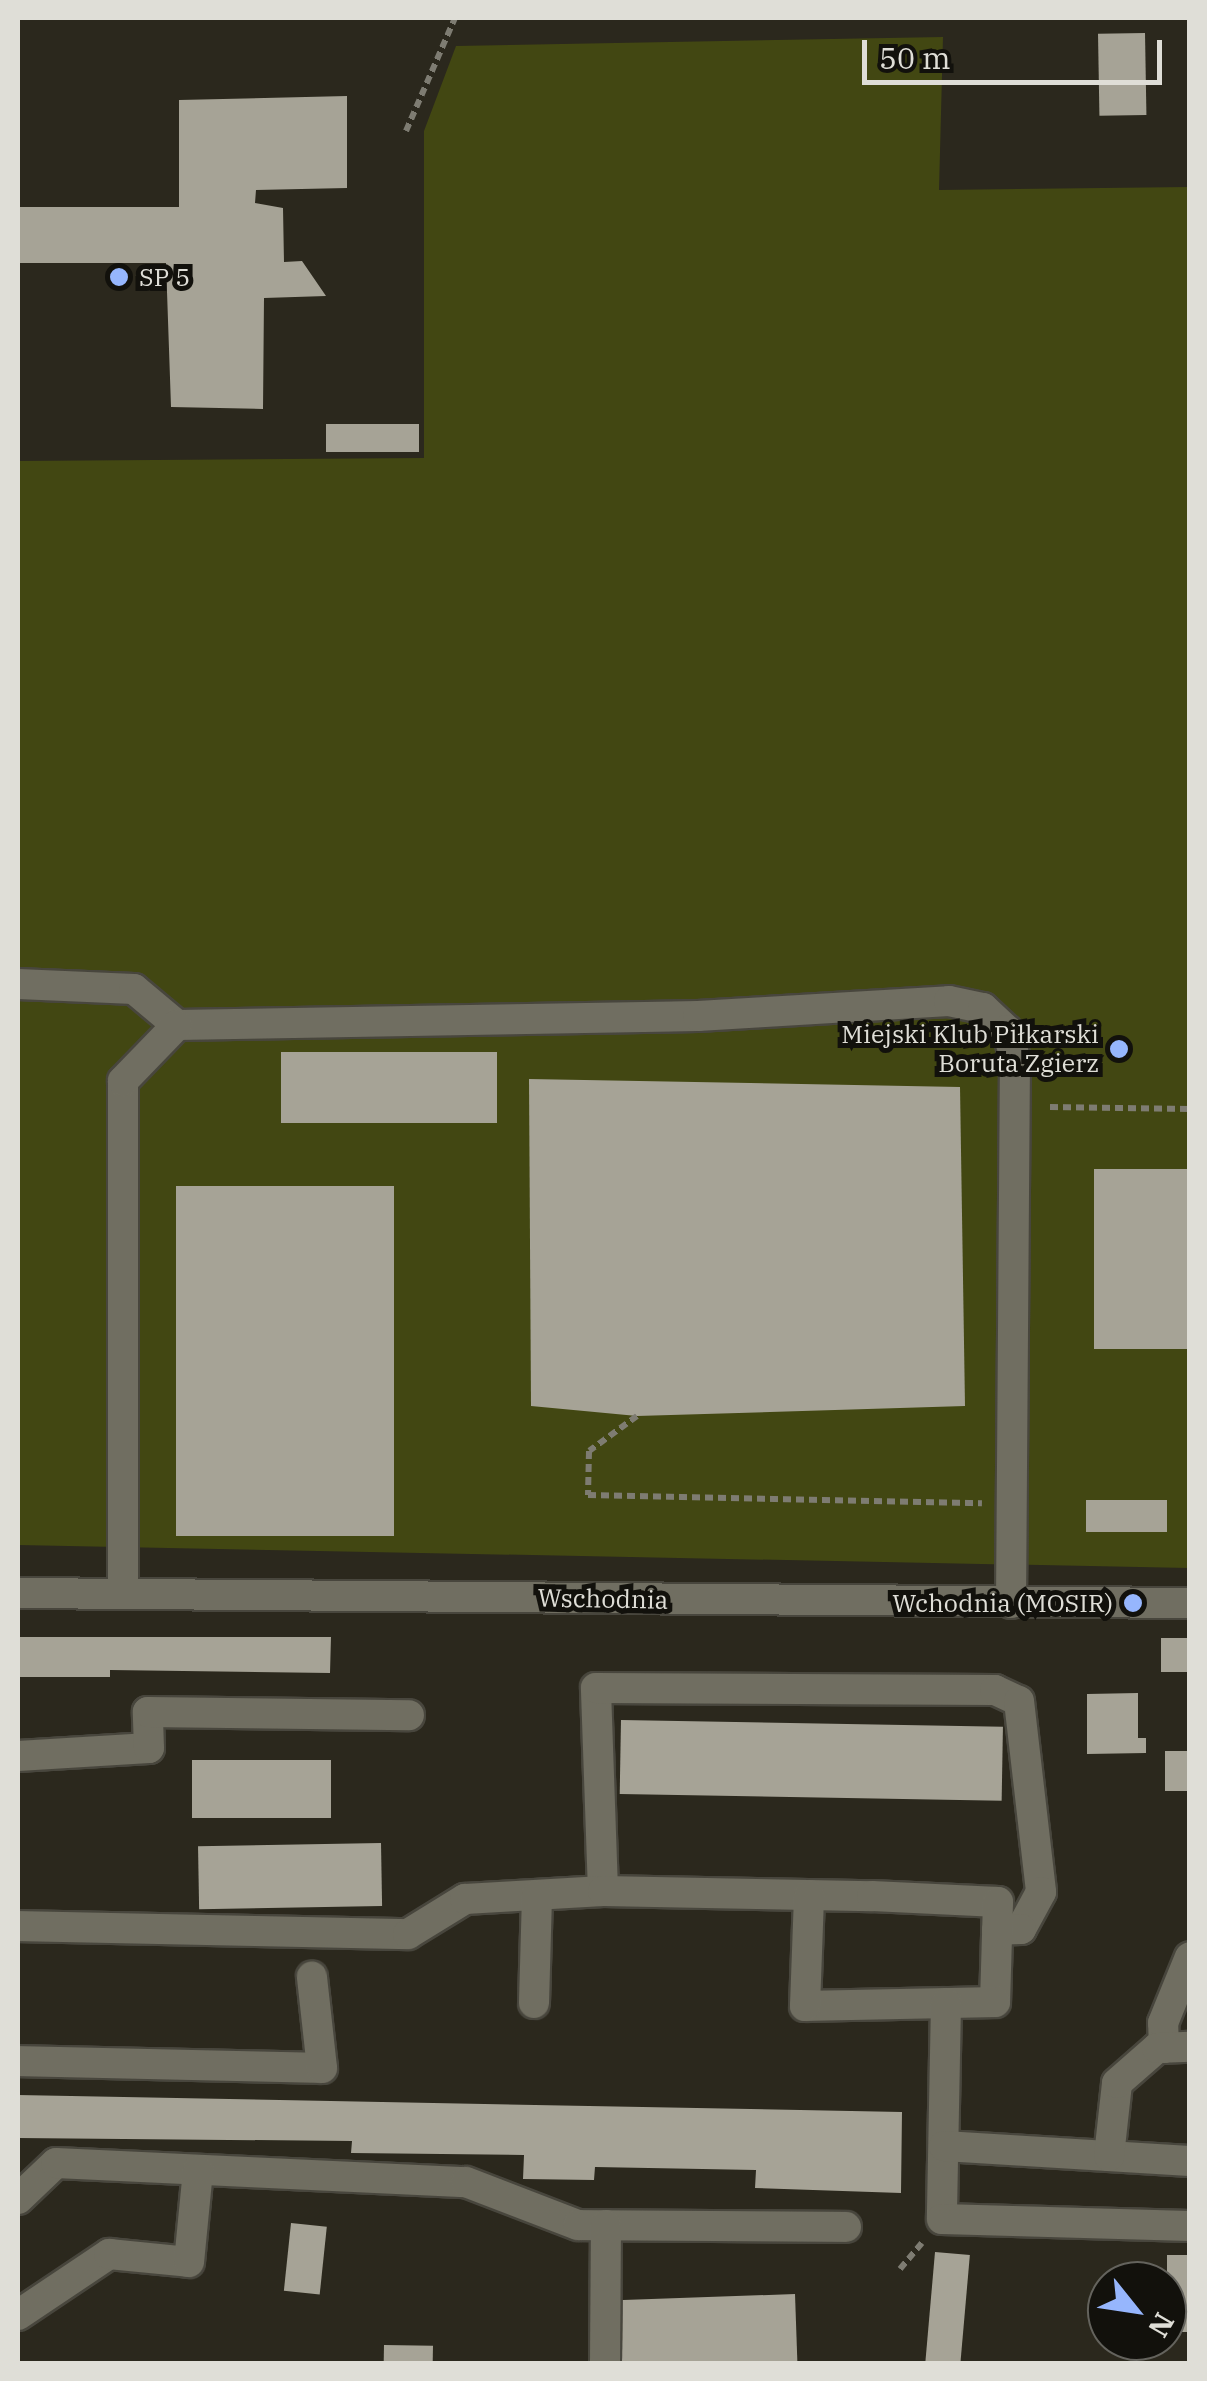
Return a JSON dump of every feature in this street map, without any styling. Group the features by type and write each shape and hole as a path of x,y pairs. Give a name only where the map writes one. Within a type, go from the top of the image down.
{"street":[{"path":"18,984 134,989 177,1025 698,1016 949,1001 983,1008 1007,1030 1015,1058 1011,1603"},
{"path":"123,1594 123,1081 177,1025"},
{"name":"Wschodnia","path":"18,1593 1190,1603"},
{"path":"602,1892 596,1688 995,1690 1018,1701 1041,1892 1021,1929 997,1930"},
{"path":"18,1756 149,1748 148,1712 408,1715"},
{"path":"18,1926 408,1934 465,1899 602,1892 809,1895 998,1902 995,2002 805,2006 809,1895"},
{"path":"534,2003 537,1895"},
{"path":"1109,2156 1117,2083 1177,2048 1163,2023 1190,1957"},
{"path":"18,2061 322,2068 312,1977"},
{"path":"946,2003 942,2220 1190,2226"},
{"path":"944,2146 1190,2161"},
{"path":"21,2193 56,2163 466,2182 578,2225 846,2227"},
{"path":"18,2315 109,2254 189,2262 198,2170"},
{"path":"605,2364 606,2225"}],"path":[{"path":"406,131 456,18"},
{"path":"1014,1106 1190,1109"},
{"path":"636,1416 589,1451 588,1496 1013,1503"}],"green space":[{"path":"943,37 939,190 1189,187 1189,1568 18,1545 18,461 424,458 424,131 456,46"}],"building":[{"path":"1145,33 1146,115 1099,116 1098,34"},
{"path":"347,96 347,188 256,190 255,203 283,208 284,262 302,261 326,296 264,298 263,409 171,407 166,263 18,263 18,207 179,207 179,100"},
{"path":"326,424 419,424 419,452 326,452"},
{"path":"281,1052 497,1052 497,1123 281,1123"},
{"path":"529,1079 960,1087 965,1406 637,1416 531,1406"},
{"path":"1094,1169 1190,1169 1190,1349 1094,1349"},
{"path":"176,1186 394,1186 394,1536 176,1536"},
{"path":"1086,1500 1167,1500 1167,1532 1086,1532"},
{"path":"18,1637 331,1637 330,1673 110,1670 110,1677 18,1677"},
{"path":"1161,1638 1190,1638 1190,1672 1161,1672"},
{"path":"1138,1693 1138,1738 1146,1738 1146,1753 1087,1754 1087,1694"},
{"path":"621,1720 1003,1727 1002,1801 620,1794"},
{"path":"1165,1751 1190,1751 1190,1791 1165,1791"},
{"path":"192,1760 331,1760 331,1818 192,1818"},
{"path":"381,1843 382,1906 199,1909 198,1846"},
{"path":"18,2095 902,2112 901,2193 755,2188 756,2170 595,2167 594,2180 523,2179 524,2155 351,2153 352,2141 18,2138"},
{"path":"291,2223 327,2227 320,2294 284,2291"},
{"path":"935,2252 970,2255 960,2364 925,2364"},
{"path":"1167,2255 1190,2255 1190,2332 1187,2261 1167,2261"},
{"path":"795,2294 797,2364 618,2364 616,2300"},
{"path":"384,2345 433,2346 433,2364 384,2364"}],"place":[{"name":"SP 5","path":"119,277"},
{"name":"Miejski Klub Piłkarski Boruta Zgierz","path":"1119,1049"},
{"name":"Wchodnia (MOSIR)","path":"1133,1603"}]}
